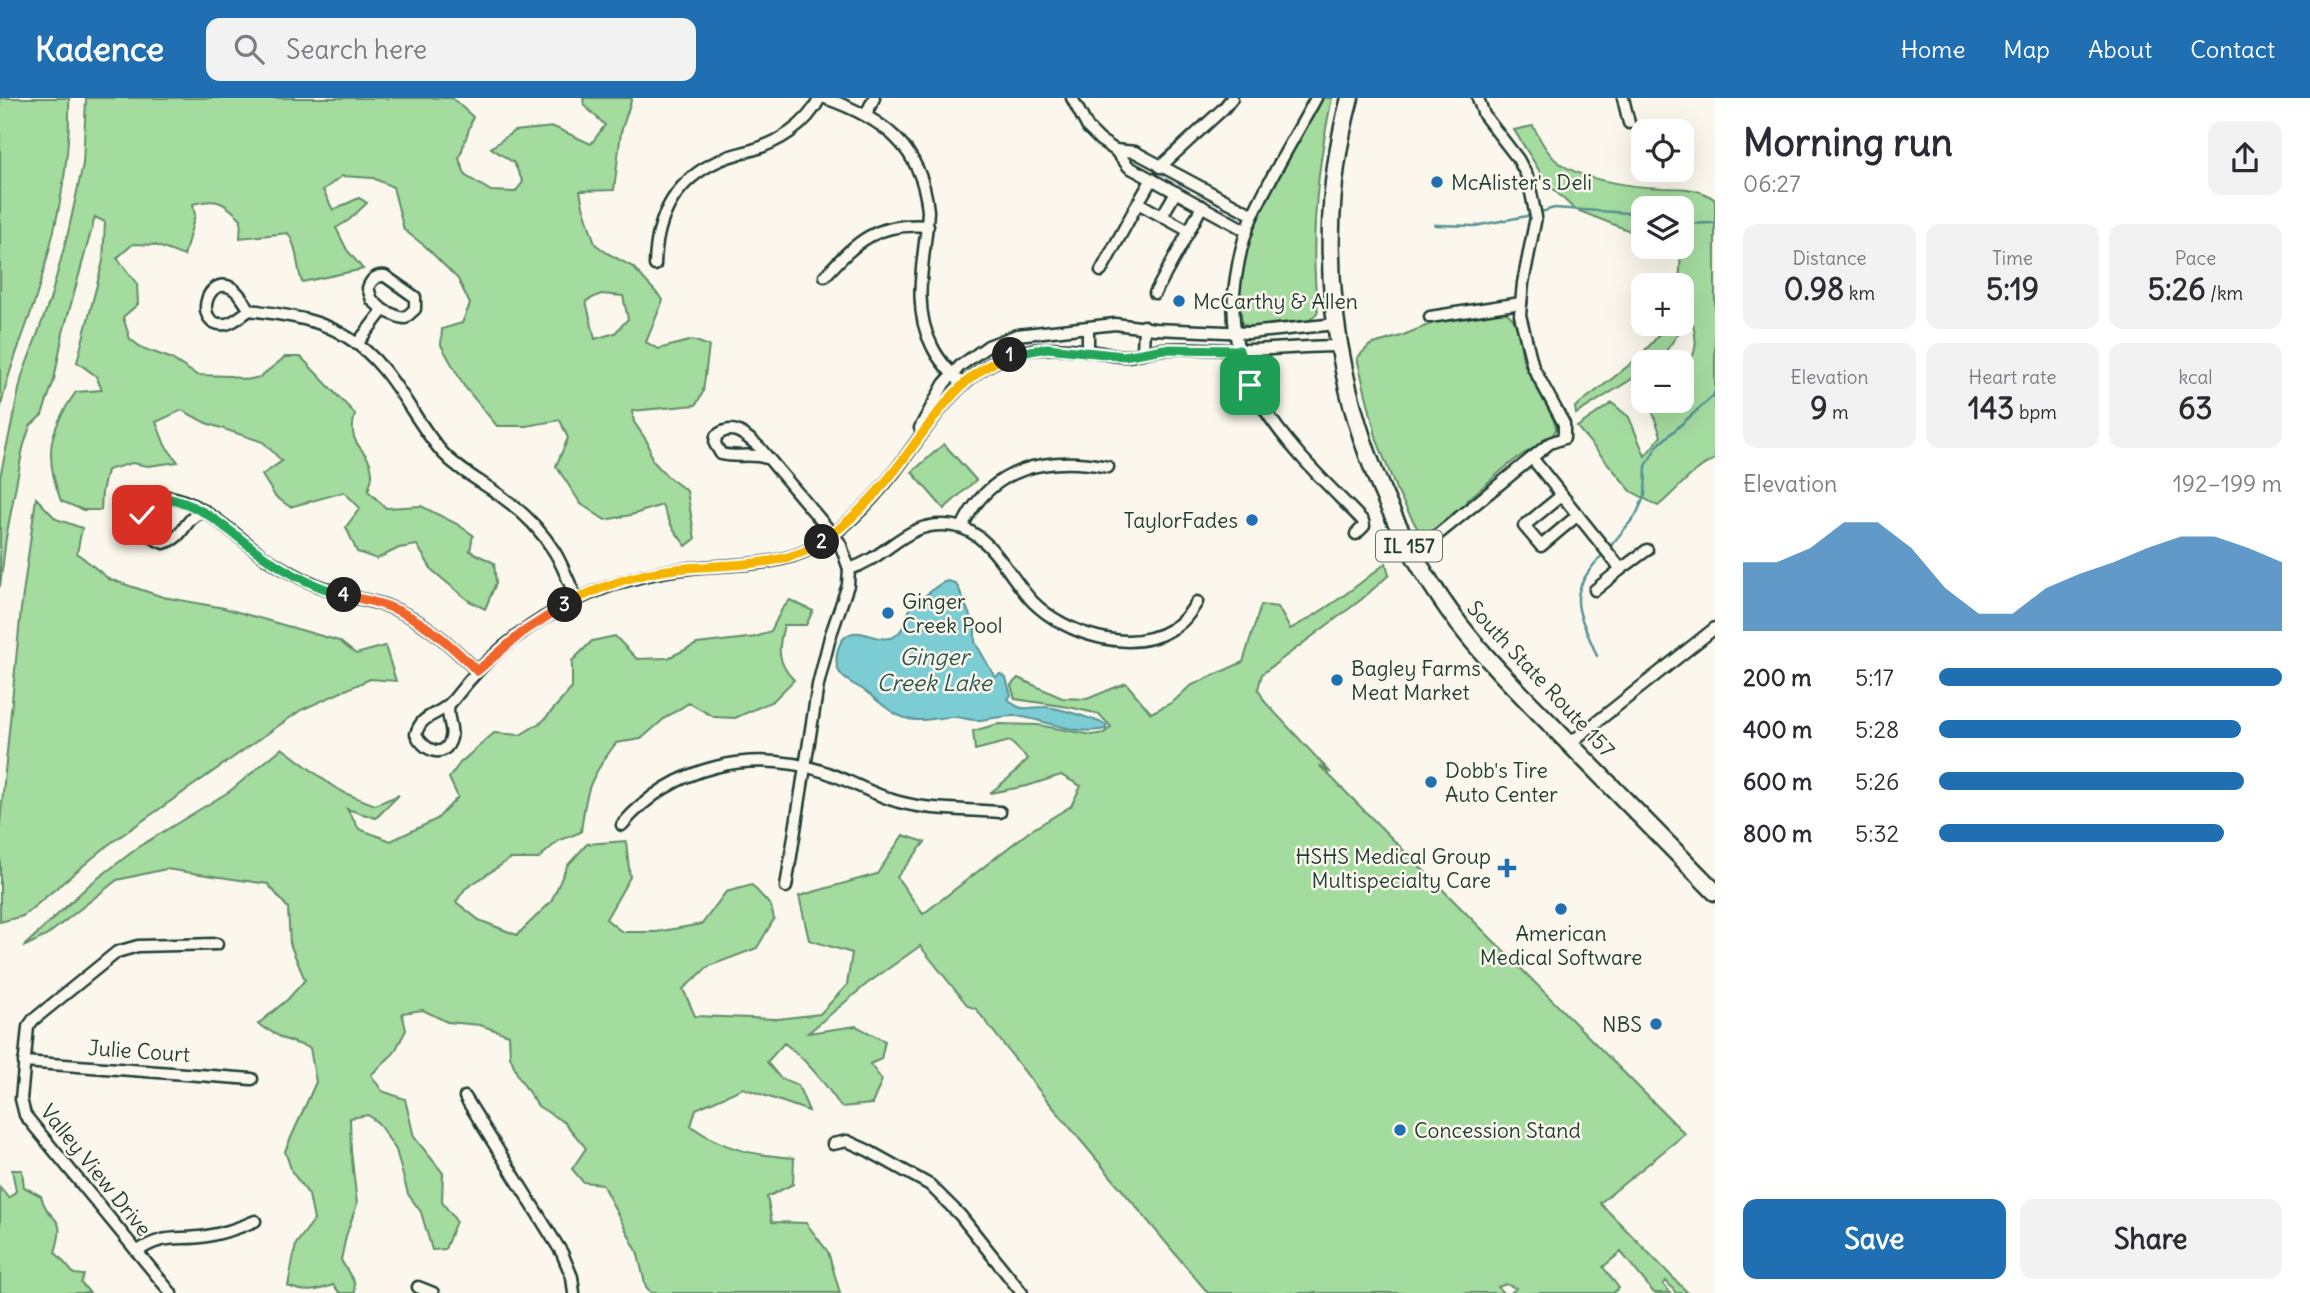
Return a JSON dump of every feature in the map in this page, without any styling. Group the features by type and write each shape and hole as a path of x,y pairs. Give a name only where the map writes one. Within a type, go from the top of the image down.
{"main road":[{"name":"South State Route 157","path":"1350,98 1331,202 1330,248 1336,324 1348,391 1359,430 1387,502 1434,589 1460,625 1510,683 1714,888"}],"street":[{"path":"655,265 660,222 673,199 691,179 717,161 779,139 809,116 822,98 866,114 894,135 913,159 927,197 928,226 920,297 922,318 932,348 962,385"},
{"path":"866,114 874,98"},
{"path":"1072,98 1088,128 1115,150 1125,163 1247,230"},
{"path":"1160,167 1232,98"},
{"path":"1316,98 1247,230 1234,288 1236,332 1250,385 1277,430 1363,521 1364,526 1356,534"},
{"path":"1623,98 1629,123"},
{"path":"1414,554 1549,443 1564,438 1564,424 1533,367 1520,315 1536,217 1532,193 1518,159 1493,128 1478,99"},
{"path":"1115,150 1135,152 1253,215"},
{"path":"1162,216 1171,190 1172,173"},
{"path":"1101,271 1152,179"},
{"path":"1138,203 1189,232"},
{"path":"1156,293 1202,206"},
{"path":"825,276 849,249 872,234 898,225 928,226"},
{"path":"380,275 411,293 416,302 415,309 405,318 383,310 372,300 368,288 374,278 380,275"},
{"path":"250,310 234,321 218,323 211,319 205,305 206,299 214,290 233,288 250,310 315,322 332,328 357,344 392,377 424,429 444,453 468,474 507,500 539,532 555,552 577,599"},
{"path":"1430,317 1521,303"},
{"path":"357,344 383,310"},
{"path":"910,451 932,403 952,374 973,355 1004,339 1031,333 1115,324 1155,329 1236,332 1336,324"},
{"path":"1143,352 1144,326"},
{"path":"1088,328 1088,351"},
{"path":"449,705 446,714 452,731 451,741 435,751 426,749 416,734 424,719 443,711 477,671 523,632 577,599 628,579 667,570 789,558 813,548 833,534 878,491 933,418 962,385 984,368 1020,352 1047,348 1124,356 1164,349 1239,350 1340,346"},
{"path":"767,458 751,454 721,454 715,444 716,436 724,429 730,428 747,436 759,447 833,534 845,553 849,569 848,585 821,670 786,887"},
{"path":"1532,458 1621,569"},
{"path":"962,527 986,492 1018,472 1047,463 1065,462 1108,467"},
{"path":"1562,495 1524,526 1541,546 1578,516"},
{"path":"205,511 190,517 179,536 164,543 145,532 142,524 142,515 148,503 157,497 191,504 205,511 265,557 297,576 334,592 388,606 416,620 448,642 477,671"},
{"path":"849,569 872,561 900,538 922,527 943,524 962,527 993,552 1035,604 1062,623 1092,635 1133,640 1164,633 1185,619 1197,602"},
{"path":"1595,590 1647,550"},
{"path":"1569,744 1715,628"},
{"path":"622,825 641,805 696,772 753,760 804,766 848,780 901,803 1000,812"},
{"name":"Valley View Drive","path":"171,1293 25,1115 21,1098 28,1027 33,1020 117,952 138,946 217,944"},
{"name":"Julie Court","path":"24,1062 252,1079"},
{"path":"465,1097 562,1254 572,1276 574,1293"},
{"path":"833,1144 847,1141 930,1185 960,1215 1022,1293"},
{"path":"137,1252 166,1237 203,1237 255,1222"},
{"path":"418,1287 433,1293"}],"green space":[{"path":"0,98 69,98 69,123 65,173 56,222 37,294 0,412"},
{"path":"86,98 452,98 473,117 459,159 466,176 491,191 515,192 523,182 514,163 491,148 514,131 554,127 591,144 605,125 584,105 583,98 632,98 621,132 614,190 580,191 595,244 633,267 663,300 646,342 658,349 693,340 709,346 703,392 696,405 632,411 634,422 648,443 652,460 668,477 687,491 695,539 686,546 672,527 662,505 605,520 581,504 556,466 568,438 560,420 526,426 497,426 464,386 441,345 442,329 462,323 470,304 458,279 425,246 404,230 393,187 373,178 342,176 323,190 333,210 359,198 367,203 336,228 347,250 363,269 302,282 294,245 288,233 240,238 241,219 229,208 214,201 193,204 195,215 184,256 155,245 133,244 117,258 137,284 138,304 123,317 130,339 142,348 170,358 197,375 231,376 246,380 260,377 285,357 301,357 355,414 353,435 371,466 372,477 368,491 386,508 421,506 457,524 473,535 470,551 494,563 496,583 485,609 469,601 432,570 417,545 399,548 377,559 357,552 346,527 360,508 344,492 290,507 275,496 262,475 282,461 263,442 206,423 182,410 156,422 165,445 178,462 148,466 132,463 107,470 101,510 83,510 61,501 52,470 54,432 76,392 102,390 96,376 77,362 103,261 105,222 95,217 63,333 54,380 42,415 30,426 23,448 0,587 0,477 22,376 50,300 83,164","holes":["601,294 623,296 628,319 615,333 595,339 586,301"]},
{"path":"1322,98 1332,98 1316,205 1314,258 1318,312 1308,322 1250,327 1242,324 1239,294 1241,268 1248,241 1260,211"},
{"path":"1533,126 1550,154 1559,163 1586,176 1619,184 1690,190 1715,200 1715,459 1692,474 1658,506 1631,491 1577,427 1612,403 1629,417 1645,456 1661,436 1653,413 1694,413 1694,273 1680,273 1681,259 1694,259 1694,196 1631,196 1631,231 1574,209 1547,183 1514,130"},
{"path":"1500,311 1513,319 1525,366 1553,418 1556,429 1546,441 1515,460 1467,500 1463,509 1422,537 1396,489 1377,440 1357,358 1370,345 1438,321"},
{"path":"1658,336 1677,336 1667,350 1645,350"},
{"path":"1631,363 1631,380 1576,414 1575,407"},
{"path":"944,444 976,480 944,509 912,472"},
{"path":"36,498 56,519 82,528 77,553 109,579 163,597 224,608 339,641 356,654 385,646 396,681 370,679 301,710 108,845 23,916 0,922 0,823 21,609"},
{"path":"1386,563 1389,575 1362,599 1262,674 1258,689 1265,702 1331,773 1319,765 1685,1134 1600,1203 1688,1293 1676,1293 1666,1281 1663,1284 1670,1293 1654,1293 1621,1252 1603,1267 1619,1288 1613,1293 1511,1293 1516,1288 1506,1284 1498,1287 1503,1293 1208,1293 1042,1094 976,1009 968,1006 920,946 868,983 808,1033 856,1026 885,1041 881,1059 870,1064 882,1080 872,1104 841,1107 815,1072 784,1043 767,1062 780,1078 798,1085 809,1111 743,1088 696,1109 691,1126 715,1141 740,1150 794,1158 793,1184 767,1197 772,1222 806,1223 828,1252 840,1293 651,1293 646,1287 637,1251 602,1184 583,1182 572,1169 586,1148 565,1123 538,1106 518,1076 510,1056 509,1035 480,1025 447,1022 423,1010 402,1013 406,1030 394,1053 371,1075 382,1091 405,1099 414,1137 443,1173 442,1202 456,1221 445,1249 432,1250 421,1212 408,1194 396,1150 378,1123 368,1115 350,1118 357,1204 341,1260 354,1282 355,1293 340,1293 333,1285 315,1290 299,1290 288,1286 296,1244 314,1220 309,1195 292,1172 285,1151 316,1082 310,1048 284,1039 258,1024 288,999 305,980 290,944 288,908 268,884 166,869 117,880 46,936 23,947 89,885 140,846 230,791 282,748 347,794 375,805 399,795 376,818 347,809 359,829 391,841 437,819 458,797 449,778 460,763 494,733 520,735 543,721 572,688 572,661 592,641 615,636 637,659 668,658 697,644 756,637 771,631 782,609 790,600 813,611 806,625 784,625 781,660 794,680 773,701 735,718 714,717 689,703 665,718 641,739 616,743 590,785 581,832 558,841 538,859 510,859 465,889 456,902 479,920 517,935 551,902 567,866 587,844 626,841 630,877 606,919 622,932 656,932 702,924 726,892 752,885 771,906 774,919 757,948 709,966 683,989 695,1016 778,1019 820,1014 847,985 852,953 809,940 799,896 877,874 903,835 925,842 897,877 923,914 1030,831 1071,806 1081,786 1061,775 1027,786 990,793 1028,759 1010,741 975,750 973,731 998,724 1038,725 1092,735 1104,733 1111,727 1099,714 1015,699 1011,685 1018,678 1062,698 1087,699 1126,683 1151,713 1173,702 1190,686 1243,662 1261,605 1278,607 1290,629 1328,607"},
{"path":"12,1170 22,1170 24,1187 41,1196 48,1212 58,1224 55,1252 74,1274 84,1275 81,1283 90,1293 0,1293 0,1187 9,1198 16,1191"}],"water":[{"name":"Ginger Creek Lake","path":"948,581 955,583 959,589 975,628 975,642 995,677 1000,674 1006,678 1011,695 1008,699 1025,708 1049,707 1066,711 1106,725 1106,729 1072,729 1017,716 977,720 957,717 908,719 894,713 842,676 837,665 837,656 844,638 856,633 882,638 895,636 916,601"}],"waterway":[{"path":"1538,213 1554,208 1631,213"},
{"path":"1435,225 1475,226 1532,215"},
{"path":"1694,224 1715,223"},
{"path":"1609,548 1636,515 1645,495 1646,466 1657,446 1713,396 1715,391"},
{"path":"1597,656 1578,602 1583,580 1604,553"}],"place":[{"name":"McAlister's Deli","path":"1437,182"},
{"name":"McCarthy & Allen","path":"1179,301"},
{"name":"TaylorFades","path":"1252,520"},
{"name":"Ginger Creek Pool","path":"888,613"},
{"name":"Bagley Farms Meat Market","path":"1337,680"},
{"name":"Dobb's Tire Auto Center","path":"1431,782"},
{"name":"HSHS Medical Group Multispecialty Care","path":"1507,868"},
{"name":"American Medical Software","path":"1561,909"},
{"name":"NBS","path":"1656,1024"},
{"name":"Concession Stand","path":"1400,1130"}],"route":[{"path":"142,515 148,503 157,497 191,504 205,511 265,557 297,576 334,592 388,606 416,620 448,642 477,671 523,632 551,613 577,599 628,579 667,570 789,558 813,548 833,534 878,491 933,418 969,379 998,360 1013,354 1047,348 1124,356 1164,349 1239,350 1250,385"}]}
